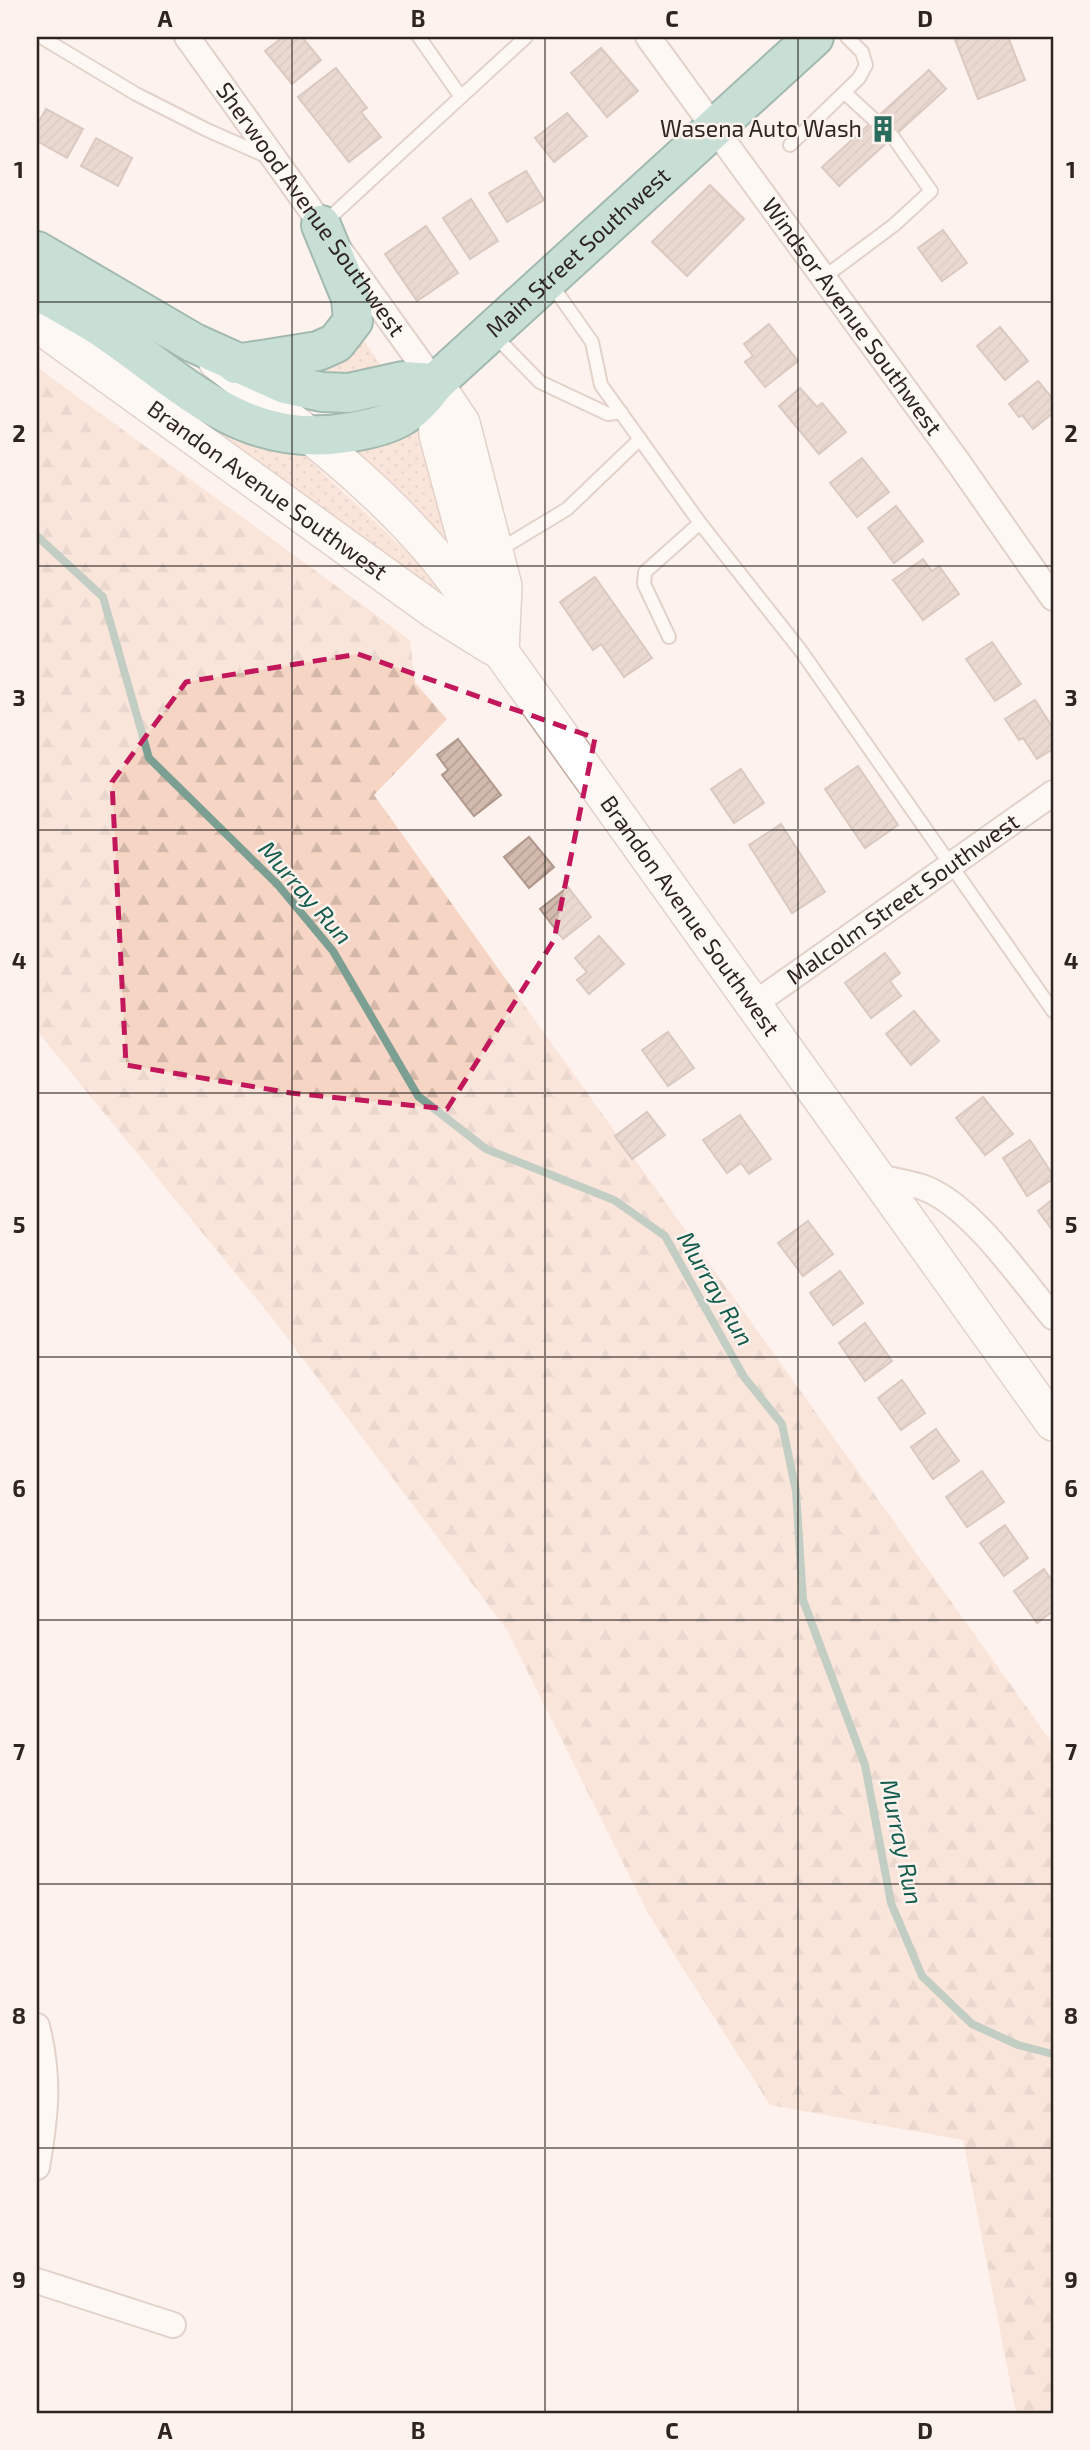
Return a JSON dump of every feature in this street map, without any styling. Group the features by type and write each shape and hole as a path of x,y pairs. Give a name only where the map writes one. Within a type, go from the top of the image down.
{"main road":[{"name":"Main Street Southwest","path":"435,383 814,37"},
{"path":"236,364 318,351 336,343 353,321 351,298 321,225"},
{"name":"Brandon Avenue Southwest","path":"37,251 194,343 310,435 420,539 454,580 501,652 1053,1423"},
{"name":"Brandon Avenue Southwest","path":"37,290 101,327 208,405 273,431 310,435 360,431 400,419 420,404 435,383"},
{"name":"Brandon Avenue Southwest","path":"37,324 436,612 501,652"},
{"path":"194,343 285,384 322,391 349,393 403,381 435,383 437,436 473,568 501,652"},
{"name":"Sherwood Avenue Southwest","path":"435,383 462,423 495,547 504,586 501,652"}],"street":[{"name":"Sherwood Avenue Southwest","path":"187,37 435,383"},
{"name":"Windsor Avenue Southwest","path":"648,37 958,462 1053,598"},
{"name":"Malcolm Street Southwest","path":"754,1004 1053,793"},
{"path":"878,1177 926,1189 949,1202 972,1221 1053,1317"},
{"path":"37,2026 47,2084 46,2114 37,2168"},
{"path":"37,2281 173,2325"}],"lane":[{"path":"41,37 136,94 272,159"},
{"path":"419,37 461,97"},
{"path":"321,225 526,37"},
{"path":"790,145 845,93 859,78 866,65 862,52 847,37"},
{"path":"823,278 894,225 932,191 893,137 845,93"},
{"path":"549,281 592,342 601,385 699,523 801,651 1053,1011"},
{"path":"492,332 540,382 608,414 621,412"},
{"path":"495,547 509,544 567,509 640,439"},
{"path":"669,636 645,584 645,572 699,523"}],"highlighted area":[{"path":"358,654 595,738 554,940 447,1109 291,1093 126,1065 112,782 186,682"}],"green space":[{"path":"359,333 382,367 346,374 323,373 287,365"},
{"path":"37,367 410,640 415,683 447,719 374,795 1053,1744 1053,2413 1016,2413 963,2140 770,2105 649,1915 507,1630 273,1319 37,1031"},
{"path":"203,422 248,441 305,456 426,570 455,605 199,426"},
{"path":"421,429 456,557 350,451 373,448"}],"building":[{"path":"283,37 302,37 321,60 292,84 265,51"},
{"path":"954,37 1008,37 1025,80 978,99"},
{"path":"601,48 638,91 607,117 571,73"},
{"path":"336,68 367,108 361,112 381,137 349,162 298,97"},
{"name":"Wasena Auto Wash","path":"929,70 946,89 839,186 822,167"},
{"path":"46,109 83,129 67,158 37,141 37,125"},
{"path":"567,113 587,136 554,162 535,138"},
{"path":"96,138 132,158 118,186 81,166"},
{"path":"526,171 544,200 507,222 489,193"},
{"path":"710,185 744,219 687,276 652,242"},
{"path":"471,199 498,241 470,259 443,218"},
{"path":"426,226 458,273 417,301 385,254"},
{"path":"943,230 967,263 942,281 918,248"},
{"path":"769,324 798,361 765,387 745,362 753,356 744,344"},
{"path":"1000,327 1028,361 1005,380 977,346"},
{"path":"1038,381 1053,399 1053,413 1033,429 1009,404"},
{"path":"800,388 817,407 822,403 846,432 819,454 779,406"},
{"path":"862,458 889,492 857,517 830,483"},
{"path":"896,506 923,541 894,563 868,528"},
{"path":"923,559 932,571 939,566 959,594 923,620 893,580"},
{"path":"595,577 652,658 624,677 601,644 593,650 560,602"},
{"path":"992,642 1021,684 995,701 966,659"},
{"path":"1035,700 1053,728 1053,749 1037,759 1023,738 1019,740 1005,719"},
{"path":"458,739 501,795 474,816 442,775 448,770 437,755"},
{"path":"858,766 898,825 865,848 825,789"},
{"path":"741,769 764,803 734,823 711,789"},
{"path":"781,824 825,892 792,913 749,845"},
{"path":"529,837 554,867 529,888 504,857"},
{"path":"568,887 591,917 563,939 540,909"},
{"path":"599,936 624,964 589,994 577,980 587,972 575,958"},
{"path":"885,953 900,973 890,981 901,996 871,1018 845,983"},
{"path":"914,1011 939,1041 911,1065 886,1034"},
{"path":"668,1032 694,1068 668,1086 642,1050"},
{"path":"983,1097 1013,1134 985,1155 956,1118"},
{"path":"647,1112 665,1135 632,1159 615,1136"},
{"path":"740,1115 771,1159 749,1174 741,1163 727,1173 703,1140"},
{"path":"1030,1140 1053,1179 1027,1196 1003,1158"},
{"path":"1053,1199 1053,1231 1038,1211"},
{"path":"808,1221 833,1254 803,1276 778,1243"},
{"path":"840,1271 863,1303 833,1325 810,1293"},
{"path":"865,1323 892,1361 865,1381 839,1343"},
{"path":"902,1380 925,1413 901,1430 878,1398"},
{"path":"936,1429 959,1461 933,1479 911,1447"},
{"path":"982,1471 1004,1502 967,1527 946,1497"},
{"path":"1005,1525 1028,1558 1004,1576 980,1543"},
{"path":"1044,1569 1053,1582 1053,1611 1037,1623 1014,1591"}],"waterway":[{"name":"Murray Run","path":"37,536 103,597 149,758 278,885 333,951 418,1096 486,1149 614,1200 665,1236 744,1377 782,1424 796,1491 803,1600 865,1765 891,1903 922,1976 972,2024 1018,2045 1053,2054"}],"place":[{"name":"Wasena Auto Wash","path":"883,129"}]}
